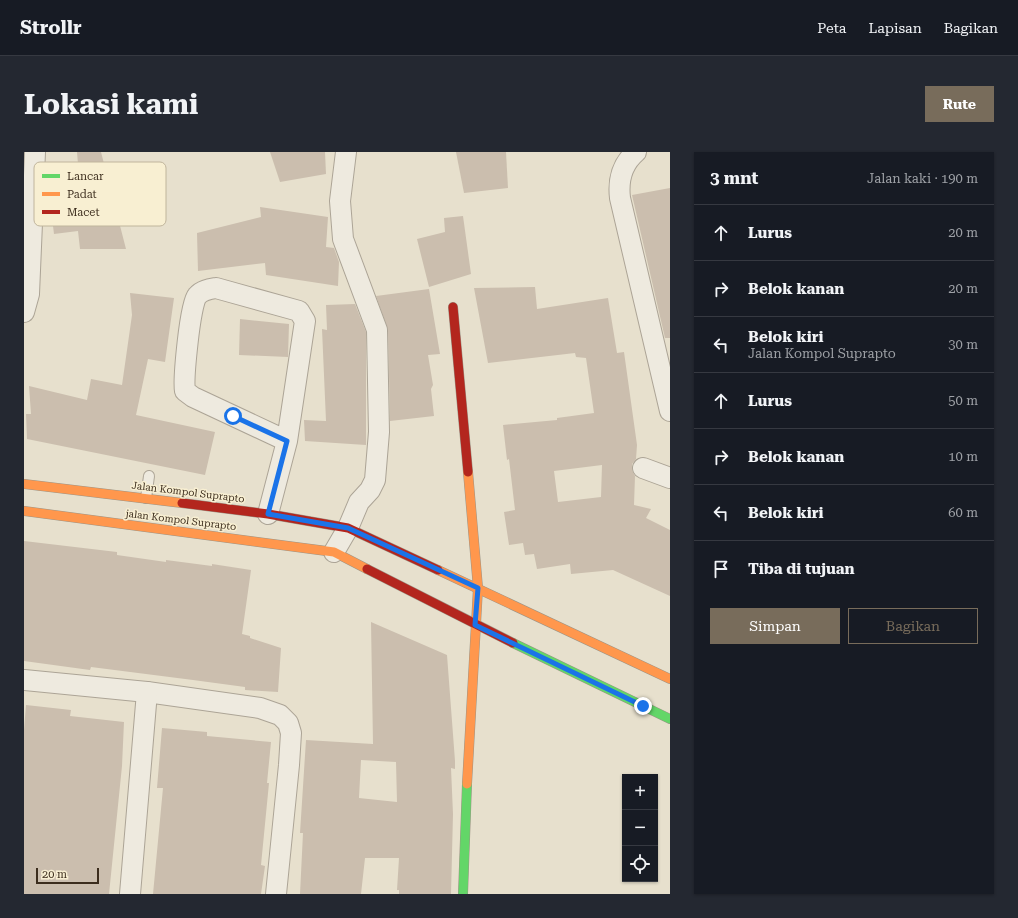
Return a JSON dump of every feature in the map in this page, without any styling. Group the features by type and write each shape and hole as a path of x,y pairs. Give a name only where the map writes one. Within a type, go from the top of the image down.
{"street":[{"path":"35,152 35,162"},
{"path":"334,552 348,528 359,502 370,490 375,480 378,458 379,421 377,330 343,239 340,201 346,152"},
{"path":"636,152 622,169 618,186 670,411"},
{"path":"25,311 28,294 34,172"},
{"path":"268,514 287,441 305,321 299,311 216,288 204,291 196,296 190,313 185,391 287,441"},
{"path":"453,307 478,588 463,894"},
{"path":"643,468 670,478"},
{"name":"Jalan Kompol Suprapto","path":"24,484 268,514 348,528 670,679"},
{"name":"jalan Kompol Suprapto","path":"24,511 334,552 475,625 670,719"},
{"path":"24,680 147,692 260,708 280,715 288,723 291,733 276,894"},
{"path":"130,894 147,692"}],"lane":[{"path":"146,498 150,476"}],"building":[{"path":"77,152 101,152 104,162 78,162"},
{"path":"270,152 325,152 326,174 280,182"},
{"path":"456,152 506,152 508,188 464,193"},
{"path":"670,188 670,338 665,338 632,195"},
{"path":"260,207 328,217 326,247 334,248 339,262 338,286 266,275 265,263 198,271 197,233 261,217"},
{"path":"463,216 471,274 429,287 417,239 445,232 444,218"},
{"path":"53,226 120,226 126,249 80,249 78,231 54,234"},
{"path":"535,287 537,309 608,298 617,353 624,352 637,445 636,459 632,464 632,470 635,476 634,505 651,509 646,518 670,530 670,596 613,570 571,574 570,564 537,569 534,554 525,555 523,543 509,545 504,512 515,510 503,425 557,420 557,418 594,413 586,358 576,357 575,353 488,363 474,288","holes":["602,465 601,497 558,502 554,471"]},
{"path":"429,289 440,354 428,355 433,385 431,389 434,416 390,421 388,330 376,296"},
{"path":"130,293 174,298 165,362 148,359 136,415 215,432 205,475 27,439 26,414 31,414 29,386 87,400 91,379 122,385 132,315"},
{"path":"355,304 366,332 366,445 305,441 304,420 326,421 322,329 327,330 326,305"},
{"path":"240,319 289,324 288,357 239,355"},
{"path":"24,541 117,552 117,555 166,562 166,560 212,566 212,564 251,570 242,634 281,648 278,692 245,690 245,687 91,667 90,670 24,661"},
{"path":"371,622 447,655 455,761 455,769 451,768 453,814 451,894 399,894 399,890 397,890 399,858 365,858 361,894 300,894 303,833 300,833 306,740 373,744","holes":["361,760 396,762 397,802 359,798"]},
{"path":"26,705 71,710 70,716 124,722 122,766 109,894 24,894 24,730"},
{"path":"162,728 207,732 207,736 271,742 267,783 269,783 261,865 265,866 261,894 153,894 163,788 157,788"}],"traffic: fast":[{"path":"513,643 670,719"},
{"path":"463,894 467,784"}],"traffic: slow":[{"path":"467,784 478,588 468,472"},
{"path":"24,484 182,503"},
{"path":"24,511 334,552 367,569"},
{"path":"438,570 670,679"}],"traffic: jam":[{"path":"453,307 468,472"},
{"path":"182,503 268,514 348,528 438,570"},
{"path":"367,569 513,643"}],"route":[{"path":"233,416 287,441 268,514 348,528 478,588 475,625 643,706"}]}
